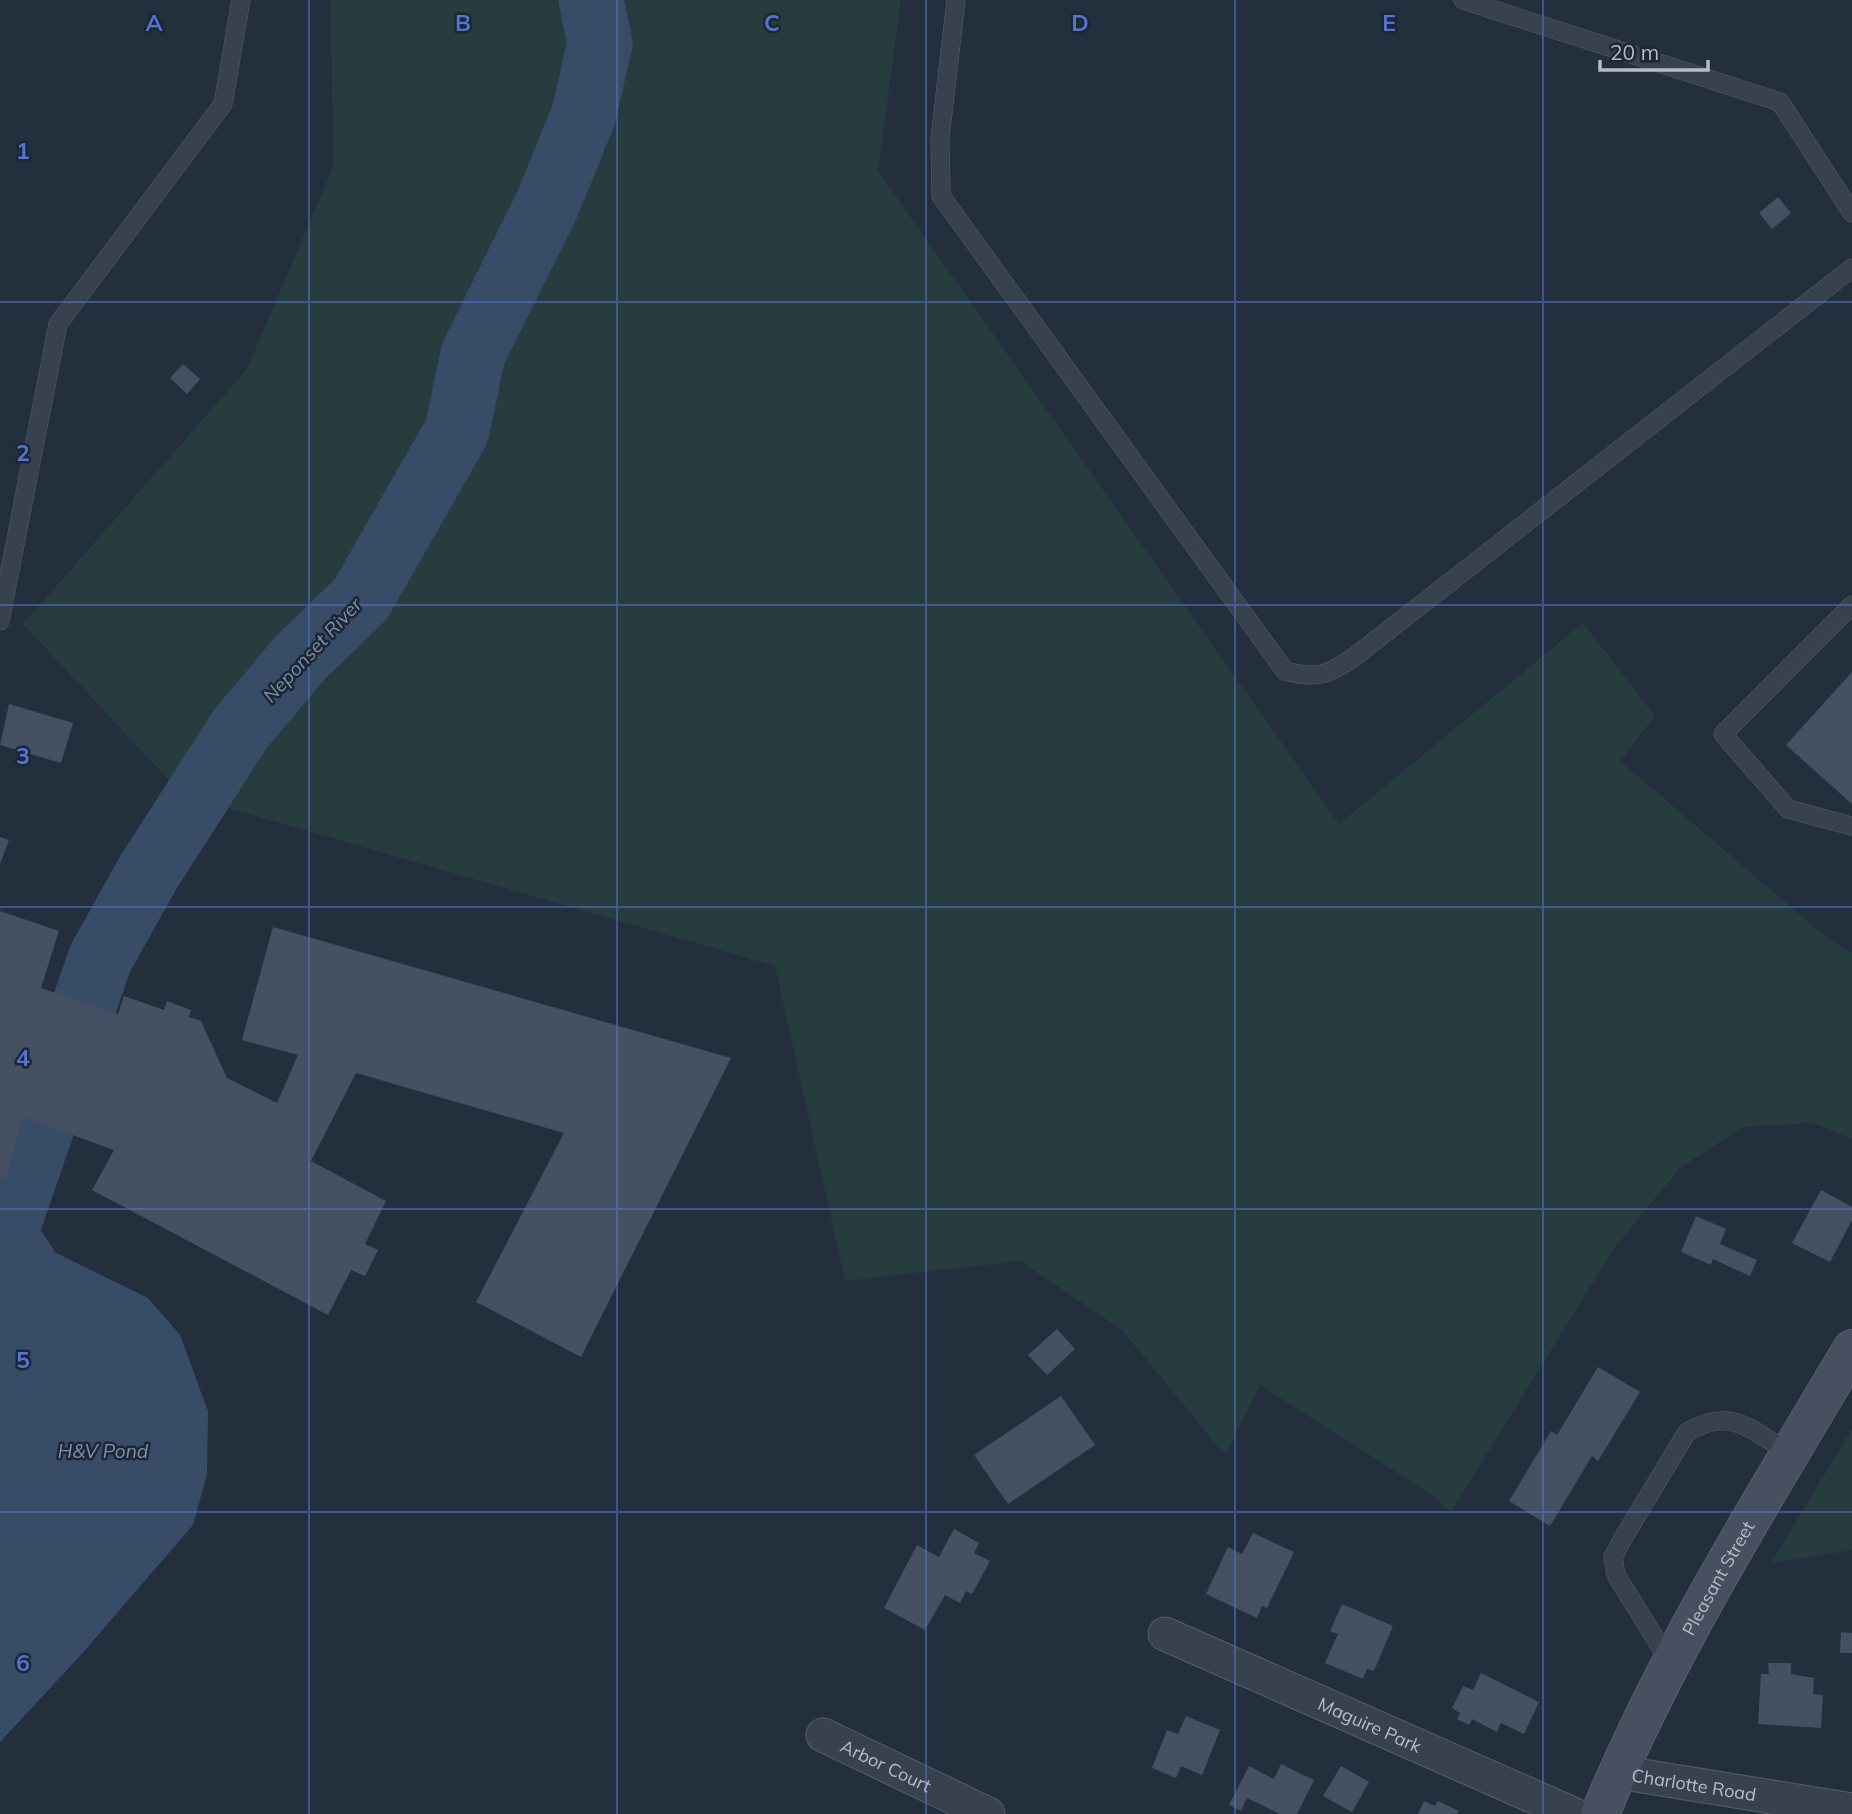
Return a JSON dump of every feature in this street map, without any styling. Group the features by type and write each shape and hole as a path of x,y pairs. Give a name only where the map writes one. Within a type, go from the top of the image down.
{"street":[{"name":"Pleasant Street","path":"1601,1814 1670,1662 1852,1349"},
{"name":"Maguire Park","path":"1166,1634 1573,1814"},
{"name":"Arbor Court","path":"822,1735 988,1814"},
{"name":"Charlotte Road","path":"1618,1772 1852,1810"}],"lane":[{"path":"0,621 58,324 223,104 241,0"},
{"path":"956,0 940,138 941,196 1285,671 1310,678 1333,671 1358,654 1852,268"},
{"path":"1463,0 1780,102 1852,213"},
{"path":"1852,605 1723,734 1788,809 1852,826"},
{"path":"1670,1662 1616,1575 1612,1557 1687,1432 1704,1422 1727,1418 1790,1453"}],"green space":[{"path":"330,0 576,0 605,155 624,58 625,0 901,0 878,171 1339,824 1583,623 1655,716 1620,761 1824,935 1852,953 1852,1139 1813,1123 1743,1127 1680,1168 1615,1247 1451,1512 1429,1493 1260,1385 1225,1455 1122,1330 1020,1261 845,1281 775,966 183,795 23,624 247,369 334,165"},
{"path":"1852,1429 1852,1550 1771,1563"}],"water":[{"name":"H&V Pond","path":"0,1217 42,1232 56,1253 148,1298 180,1335 208,1411 207,1474 193,1525 79,1657 0,1742"}],"building":[{"path":"1778,197 1791,213 1772,229 1759,213"},
{"path":"183,364 200,379 187,394 170,378"},
{"path":"1852,672 1852,804 1786,745"},
{"path":"9,704 73,723 61,763 0,745"},
{"path":"0,837 9,840 0,864"},
{"path":"0,911 59,931 41,988 118,1014 124,996 164,1010 167,1001 191,1010 189,1017 201,1021 227,1078 277,1103 298,1055 242,1040 273,927 731,1058 581,1357 476,1302 564,1133 356,1073 311,1161 386,1201 365,1244 378,1250 365,1276 351,1270 328,1315 92,1190 114,1150 23,1117 6,1178 0,1176"},
{"path":"1821,1190 1852,1207 1852,1220 1830,1262 1792,1243"},
{"path":"1696,1216 1726,1229 1720,1244 1757,1260 1750,1276 1713,1259 1711,1265 1681,1252"},
{"path":"1057,1329 1075,1349 1047,1375 1028,1355"},
{"path":"1598,1367 1640,1392 1598,1461 1592,1456 1550,1526 1509,1501 1551,1431 1557,1435"},
{"path":"1061,1396 1095,1445 1008,1504 974,1455"},
{"path":"954,1529 979,1543 974,1553 990,1561 972,1594 966,1591 960,1603 945,1595 925,1630 884,1608 917,1545 939,1557"},
{"path":"1253,1533 1294,1552 1267,1608 1262,1606 1257,1618 1206,1594 1228,1547 1242,1554"},
{"path":"1342,1604 1393,1626 1374,1671 1367,1669 1363,1679 1325,1663 1338,1634 1330,1631"},
{"path":"1841,1632 1852,1633 1852,1653 1840,1653"},
{"path":"1768,1663 1791,1663 1791,1674 1814,1678 1813,1694 1823,1695 1821,1728 1758,1724 1761,1674 1769,1674"},
{"path":"1481,1673 1539,1702 1524,1734 1501,1723 1497,1732 1472,1719 1469,1725 1457,1719 1460,1713 1452,1708 1463,1686 1473,1690"},
{"path":"1186,1716 1220,1730 1202,1775 1181,1766 1176,1778 1152,1768 1167,1730 1178,1734"},
{"path":"1281,1764 1314,1780 1297,1814 1280,1814 1247,1798 1241,1811 1229,1805 1249,1766 1274,1779"},
{"path":"1341,1766 1369,1782 1352,1812 1323,1796"},
{"path":"1424,1801 1435,1806 1438,1801 1459,1811 1457,1814 1418,1814"}],"waterway":[{"name":"Neponset River","path":"0,1249 100,959 148,873 241,728 301,657 361,599 457,431 473,354 547,205 584,114 600,43 591,0"}]}
